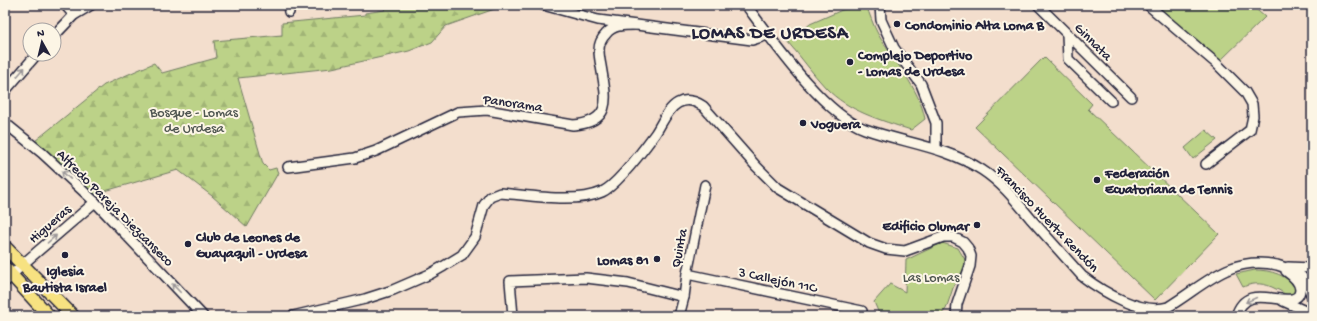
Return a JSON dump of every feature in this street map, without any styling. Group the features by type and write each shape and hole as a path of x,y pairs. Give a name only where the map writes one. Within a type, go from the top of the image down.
{"main road":[{"path":"5,247 73,316"},
{"path":"7,275 49,316"}],"street":[{"path":"64,5 74,15"},
{"path":"62,28 74,15 91,5"},
{"name":"Panorama","path":"543,5 598,20 635,25 752,40 768,35"},
{"name":"Francisco Huerta Rendón","path":"746,5 768,35 806,81 830,107 846,119 863,128 961,157 993,178 1010,194 1082,276 1095,286 1124,301 1160,310 1168,307 1216,274 1238,266 1249,264 1268,264 1292,270 1306,283 1312,296"},
{"path":"880,5 882,20 894,48 921,84 936,123 936,150"},
{"name":"Ginnata","path":"1038,5 1131,97"},
{"path":"1148,5 1222,69 1245,92 1252,104 1253,116 1250,130 1206,164"},
{"name":"Panorama","path":"288,167 355,158 458,112 487,110 572,125 585,124 600,116 604,105 605,90 599,50 601,39 608,31 619,26 635,25"},
{"path":"1067,34 1068,58 1111,101"},
{"path":"5,90 30,62"},
{"path":"293,316 364,299 393,290 430,274 444,266 462,255 476,238 484,205 490,197 500,193 576,198 602,192 618,179 655,134 675,106 685,100 692,100 703,106 756,166 778,188 869,243 886,249 905,251 942,237 953,237 963,242 968,248 971,256 970,266 957,304 956,316"},
{"name":"Alfredo Pareja Diezcanseco","path":"5,122 42,153 95,202 204,316"},
{"name":"Quinta","path":"679,316 684,297 687,274 705,185"},
{"name":"Higueras","path":"7,275 23,264 95,202"},
{"path":"1280,266 1312,268"},
{"path":"1274,298 1295,298 1300,291 1299,285 1291,275 1280,266"},
{"name":"3 Callejón 11C","path":"687,274 862,311"},
{"path":"513,316 510,281 586,278 628,283 684,297"},
{"path":"1236,316 1240,307 1246,302 1252,298 1265,296 1286,302 1312,314"}],"green space":[{"name":"Bosque - Lomas de Urdesa","path":"384,5 506,5 446,26 432,42 409,51 332,68 238,78 263,164 269,170 276,168 278,173 247,227 212,196 178,170 91,195 35,141 104,85 154,63 162,73 216,58 214,41 282,35 282,23 365,15 365,13 385,10"},
{"name":"Complejo Deportivo - Lomas de Urdesa","path":"866,5 878,34 912,85 922,107 925,119 911,130 865,114 844,103 826,88 788,42 810,24 842,10"},
{"path":"1150,5 1251,5 1265,17 1218,63"},
{"name":"Federación Ecuatoriana de Tennis","path":"1044,57 1092,104 1088,109 1219,234 1155,300 975,127"},
{"path":"1206,130 1217,140 1193,159 1185,148"},
{"name":"Las Lomas","path":"942,243 958,248 967,263 953,288 946,309 940,316 880,316 874,302 890,284 905,292 906,260"},
{"path":"1255,270 1278,274 1292,283 1296,288 1295,291 1292,295 1287,295 1264,284 1251,284 1243,287 1236,274"}],"place":[{"name":"Condominio Alta Loma B","path":"897,24"},
{"name":"Complejo Deportivo - Lomas de Urdesa","path":"850,62"},
{"name":"Voguera","path":"803,123"},
{"name":"Federación Ecuatoriana de Tennis","path":"1097,180"},
{"name":"Edificio Olumar","path":"977,225"},
{"name":"Club de Leones de Guayaquil - Urdesa","path":"188,244"},
{"name":"Iglesia Bautista Israel","path":"65,255"},
{"name":"Lomas 81","path":"657,259"}],"district":[{"name":"LOMAS DE URDESA","path":"770,32"}]}
